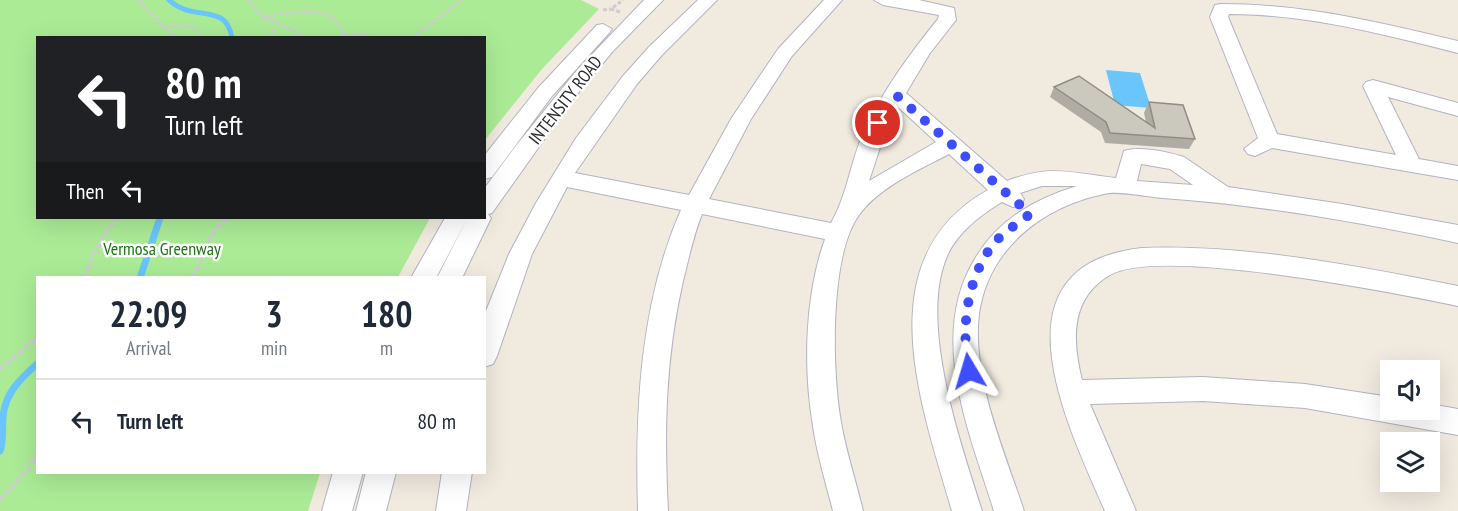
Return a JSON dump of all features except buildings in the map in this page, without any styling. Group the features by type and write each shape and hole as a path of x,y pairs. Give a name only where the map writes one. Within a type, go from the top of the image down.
{"street":[{"path":"486,351 527,241 562,178 620,93 688,16 708,0"},
{"path":"653,511 650,430 660,327 675,261 695,204 741,118 779,62 833,0"},
{"path":"848,511 825,414 822,338 827,286 837,233 851,209 867,150 878,123 921,51 947,20 948,12 931,7 883,0"},
{"path":"1315,0 1399,15 1458,31"},
{"name":"INTENSITY ROAD","path":"486,169 546,92 629,4"},
{"name":"INTENSITY ROAD","path":"486,204 610,42 629,4"},
{"path":"1458,47 1345,20 1271,9 1221,9 1219,17 1262,144 1410,162 1458,173"},
{"path":"1410,162 1364,81 1458,110"},
{"path":"896,95 1030,214"},
{"path":"851,209 896,174 950,144"},
{"path":"1009,511 977,412 965,350 967,297 992,246 1030,214 1115,186 1132,156 1176,162 1223,195"},
{"path":"562,178 837,233"},
{"path":"966,511 942,430 928,346 926,304 933,260 950,232 1002,190 1033,180 1078,178 1115,186 1223,195 1340,210 1458,234"},
{"path":"424,276 455,219"},
{"path":"450,276 478,219"},
{"path":"1121,511 1098,461 1073,392 1062,351 1064,317 1074,294 1090,275 1111,263 1140,258 1230,261 1385,281 1458,296"},
{"path":"928,346 965,350"},
{"path":"1073,392 1203,389 1305,396 1380,407"},
{"path":"1440,419 1458,423"},
{"path":"337,511 347,474"},
{"path":"371,511 380,474"},
{"path":"451,511 457,474"}],"path":[{"path":"138,0 178,36"},
{"path":"249,0 253,9 262,18 276,27 298,31 302,36"},
{"path":"415,36 462,0"},
{"path":"262,18 300,11 315,11 338,19 343,27 344,36"},
{"path":"166,26 188,26 196,29 198,36"},
{"path":"271,36 276,27"},
{"path":"86,276 93,254 115,219"},
{"path":"194,276 211,236 225,219"},
{"path":"0,369 36,339"},
{"path":"0,500 31,465 36,456"}],"green space":[{"name":"Vermosa Greenway","path":"0,0 581,0 599,9 542,69 486,139 486,36 36,36 36,219 429,219 399,276 36,276 36,474 320,474 308,511 0,511"}],"water":[{"path":"1106,70 1140,73 1151,108 1115,105"}],"waterway":[{"path":"169,0 178,7 216,16 223,20 229,27 231,36"},
{"path":"141,276 160,219"},
{"path":"0,451 6,401 20,381 36,365"}],"route":[{"path":"878,123 896,95 1030,214 992,246 967,297 965,350 969,371"}]}
